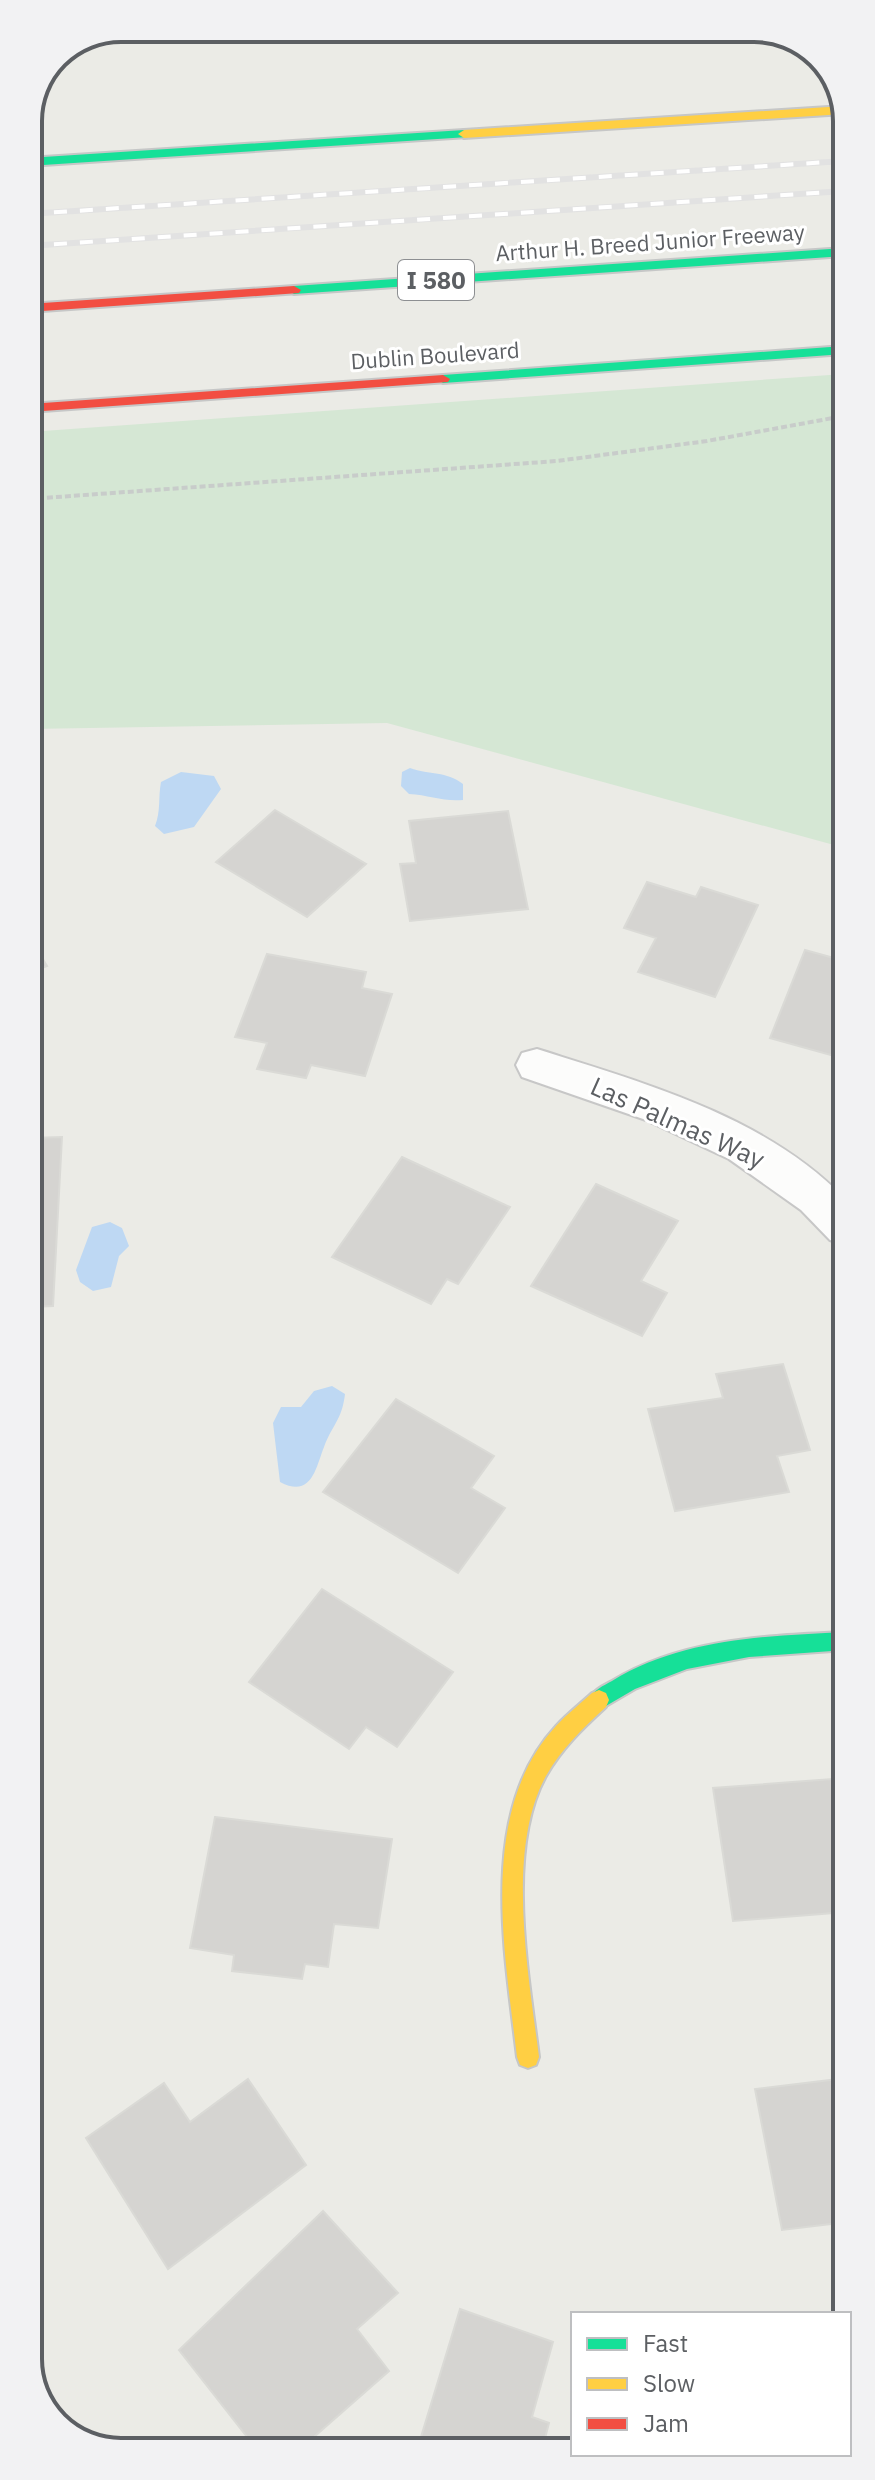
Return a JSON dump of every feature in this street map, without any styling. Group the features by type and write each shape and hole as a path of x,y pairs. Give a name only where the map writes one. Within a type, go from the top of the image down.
{"main road":[{"path":"42,161 832,111"},
{"name":"Arthur H. Breed Junior Freeway","path":"42,307 833,253"},
{"name":"Dublin Boulevard","path":"42,407 833,351"},
{"path":"528,2057 514,1925 517,1823 532,1778 554,1741 584,1710 614,1688 680,1659 715,1651 833,1642"}],"street":[{"name":"Las Palmas Way","path":"537,1065 583,1079 726,1139 800,1183 833,1215"}],"path":[{"path":"42,498 557,461 707,441 833,418"}],"green space":[{"path":"833,375 833,845 387,723 42,729 42,431"}],"water":[{"path":"410,768 457,780 463,784 463,800 409,794 401,786 402,772"},
{"path":"181,772 214,776 221,789 194,827 164,834 155,826 161,782"},
{"path":"110,1222 122,1228 129,1246 119,1256 111,1287 93,1291 80,1282 76,1270 92,1227"},
{"path":"332,1386 345,1394 344,1403 315,1471 306,1484 299,1487 280,1482 273,1423 281,1407 301,1407 314,1391"}],"building":[{"path":"275,810 366,864 307,917 216,862"},
{"path":"508,811 528,909 410,921 400,864 416,863 409,821"},
{"path":"647,882 696,897 701,887 758,905 715,997 638,972 656,938 624,928"},
{"path":"805,950 833,958 833,1056 770,1038"},
{"path":"267,954 366,972 362,988 392,994 365,1076 311,1065 306,1078 257,1069 267,1043 235,1037"},
{"path":"62,1137 53,1306 42,1306 42,1138"},
{"path":"402,1157 510,1207 458,1284 447,1279 431,1304 332,1257"},
{"path":"596,1184 678,1221 641,1281 667,1293 642,1336 531,1286"},
{"path":"783,1364 810,1450 777,1456 789,1492 675,1511 648,1409 723,1398 716,1374"},
{"path":"396,1399 494,1456 471,1488 505,1508 458,1573 323,1492"},
{"path":"322,1589 453,1672 397,1747 366,1727 349,1749 249,1682"},
{"path":"833,1779 833,1913 733,1921 713,1788"},
{"path":"215,1817 392,1839 378,1928 334,1924 328,1967 305,1964 302,1979 232,1971 234,1955 190,1948"},
{"path":"248,2079 306,2165 168,2269 86,2138 164,2083 190,2122"},
{"path":"833,2080 833,2224 782,2230 755,2089"},
{"path":"323,2211 398,2293 357,2329 389,2371 313,2438 248,2438 179,2350"},
{"path":"460,2309 553,2342 532,2417 549,2423 545,2438 421,2438"}],"railway":[{"path":"42,213 833,162"},
{"path":"42,245 833,192"}],"traffic: fast":[{"path":"42,161 464,134"},
{"path":"294,290 833,253"},
{"path":"443,379 833,351"},
{"path":"599,1700 628,1682 687,1659 749,1648 833,1642"}],"traffic: slow":[{"path":"464,134 832,111"},
{"path":"528,2057 513,1912 514,1864 521,1817 536,1774 561,1735 599,1700"}],"traffic: jam":[{"path":"42,307 294,290"},
{"path":"42,407 443,379"}]}
